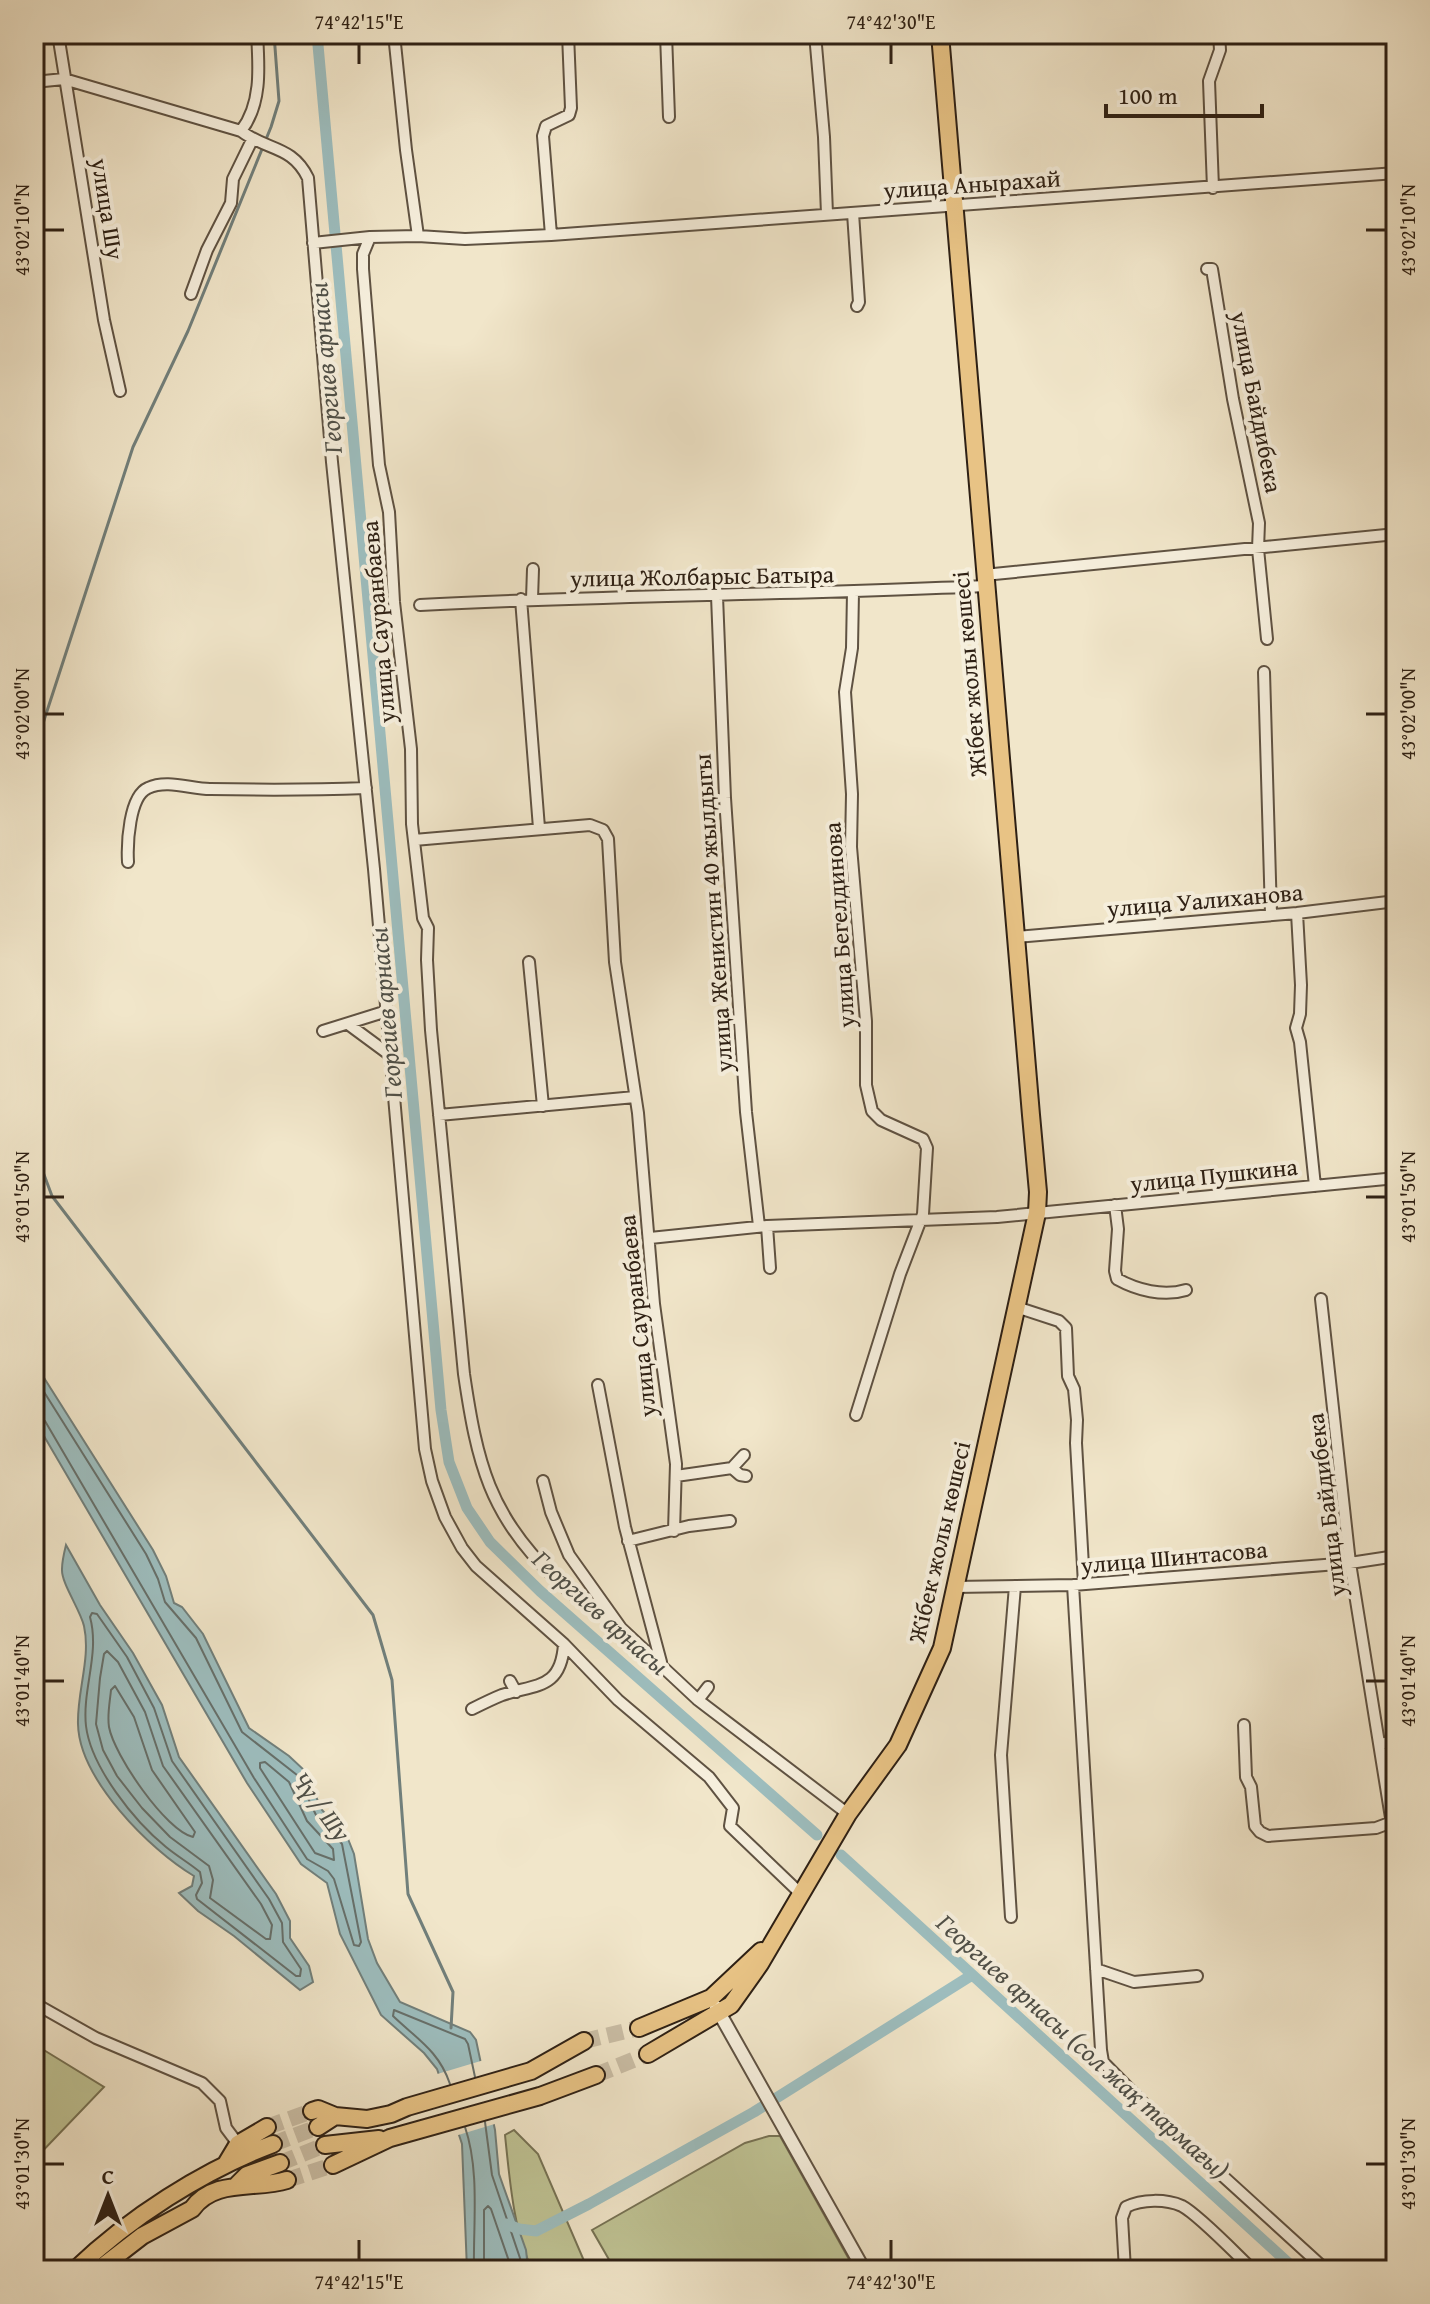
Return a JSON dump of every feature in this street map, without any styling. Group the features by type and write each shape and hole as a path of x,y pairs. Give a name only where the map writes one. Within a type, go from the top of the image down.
{"highway":[{"name":"Жібек жолы көшесі","path":"715,2005 774,1939 848,1814 898,1745 942,1648 1037,1213 1038,1192 940,34"},
{"path":"639,2028 715,2005"},
{"path":"648,2054 715,2005"},
{"path":"312,2111 318,2109 339,2116 367,2119 391,2114 531,2071 584,2041"},
{"path":"325,2145 390,2138 421,2131 540,2096 596,2075"},
{"path":"318,2127 339,2116"},
{"path":"226,2164 238,2144 267,2127"},
{"path":"333,2165 390,2138"},
{"path":"75,2270 133,2221 226,2164 273,2144"},
{"path":"232,2187 247,2175 280,2163"},
{"path":"98,2270 142,2236 192,2209 219,2190 251,2188 287,2180"},
{"path":"167,2200 176,2216"}],"street":[{"name":"улица Шу","path":"58,34 104,320 120,391"},
{"path":"241,131 251,119 256,103 257,34"},
{"path":"394,34 418,236"},
{"path":"551,235 543,136 546,126 569,115 571,108 568,34"},
{"path":"666,34 669,117"},
{"path":"815,34 827,214"},
{"path":"1213,188 1209,81 1220,50 1219,34"},
{"path":"34,82 64,79 241,131 252,140 283,151 300,162 308,178 425,1449 432,1481 445,1517 476,1566 564,1644 618,1700 709,1777 733,1808 730,1826 800,1893"},
{"path":"191,294 207,250 231,203 233,179 252,140"},
{"name":"улица Анырахай","path":"313,243 418,236 465,239 551,235 1396,173"},
{"path":"853,213 857,306"},
{"name":"улица Сауранбаева","path":"366,238 363,269 379,465 385,491 411,749 414,840 423,918 428,928 431,1030 464,1374 476,1448 502,1514 525,1547 588,1609 616,1622"},
{"name":"улица Байдибека","path":"1207,269 1212,269 1233,399 1257,511 1267,639"},
{"name":"улица Жолбарыс Батыра","path":"420,605 527,599 853,592 1396,534"},
{"path":"533,569 527,599 539,828"},
{"name":"улица Бегелдинова","path":"853,592 852,648 845,692 852,794 851,847 866,1008 866,1085 872,1111 881,1120 914,1133 925,1142 923,1214 919,1222"},
{"name":"улица Женистин 40 жылдыгы","path":"717,596 725,798 746,1112 770,1268"},
{"path":"1264,672 1271,914"},
{"path":"128,862 127,843 135,808 139,795 148,788 162,784 207,789 366,788"},
{"name":"улица Сауранбаева","path":"414,840 596,826 603,830 608,839 615,962 635,1097 654,1304 676,1476 674,1531"},
{"name":"улица Уалиханова","path":"1016,937 1297,913 1396,901"},
{"path":"1297,913 1301,985 1296,1028 1315,1186"},
{"path":"529,962 543,1106"},
{"path":"323,1031 387,1011"},
{"path":"348,1024 390,1055"},
{"path":"439,1115 635,1097"},
{"name":"улица Пушкина","path":"650,1238 763,1226 919,1222 1037,1213 1396,1178"},
{"path":"1115,1205 1118,1217 1117,1279 1152,1292 1177,1293 1186,1290"},
{"path":"856,1415 919,1222"},
{"name":"улица Байдибека","path":"1321,1299 1350,1563 1396,1849"},
{"path":"1016,1307 1059,1321 1066,1328 1068,1376 1074,1389 1078,1584 1103,2062 1148,2108 1326,2270"},
{"name":"улица Сауранбаева","path":"598,1385 628,1541 662,1664"},
{"path":"676,1476 732,1468 744,1455"},
{"path":"732,1468 746,1476"},
{"path":"543,1481 551,1512 569,1555 616,1622 698,1700 848,1814"},
{"path":"628,1541 689,1526 730,1521"},
{"name":"улица Шинтасова","path":"955,1587 1078,1584 1350,1563 1396,1556"},
{"path":"1011,1917 1001,1755 1015,1586"},
{"path":"472,1709 502,1695 537,1688 547,1682 560,1666 564,1644"},
{"path":"510,1681 516,1692"},
{"path":"698,1700 708,1687"},
{"path":"1244,1725 1246,1777 1251,1787 1255,1826 1260,1832 1268,1836 1347,1831 1376,1828 1392,1822"},
{"path":"1380,1744 1396,1741"},
{"path":"1096,1969 1134,1982 1197,1976"},
{"path":"34,2003 96,2038 202,2083 220,2101 226,2128 238,2144"},
{"path":"715,2005 864,2270"},
{"path":"1125,2270 1122,2218 1126,2207 1137,2202 1156,2201 1182,2206 1253,2270"}],"green space":[{"path":"34,2044 104,2087 34,2160"},
{"path":"514,2130 538,2154 588,2270 533,2270 521,2241 511,2186 505,2135"},
{"path":"780,2136 855,2270 615,2270 592,2230 745,2143"}],"water":[{"path":"34,1362 153,1550 166,1576 174,1603 182,1607 203,1634 249,1728 304,1770 322,1810 348,1839 354,1854 368,1939 377,1963 400,2002 470,2032 476,2040 495,2130 499,2174 533,2270 467,2270 462,2144 437,2069 424,2053 381,2015 340,1934 327,1883 301,1864 247,1783 34,1419"},
{"path":"66,1545 162,1705 179,1757 276,1894 290,1921 290,1938 309,1966 313,1982 300,1990 179,1893 192,1886 194,1876 138,1831 90,1767 81,1745 78,1724 86,1638 82,1619 62,1575"}],"pier":[{"path":"484,2060 498,2123 455,2136 434,2075"}],"waterway":[{"path":"34,751 133,447 188,331 271,127 279,101 274,34"},
{"name":"Георгиев арнасы","path":"317,34 441,1410 449,1462 467,1508 490,1542 540,1591 817,1835"},
{"path":"34,1148 52,1196 373,1615 392,1680 408,1894 453,1992 451,2028"},
{"name":"Георгиев арнасы (сол жақ тармағы)","path":"841,1855 1296,2270"},
{"path":"506,2224 536,2231 589,2204 754,2112 972,1975"}],"tunnel":[{"path":"584,2041 639,2028"},
{"path":"596,2075 648,2054"},
{"path":"267,2127 312,2111"},
{"path":"273,2144 318,2127"},
{"path":"280,2163 325,2145"},
{"path":"287,2180 333,2165"}],"water label":[{"name":"Чү / Шу","path":"322,1806"}]}
